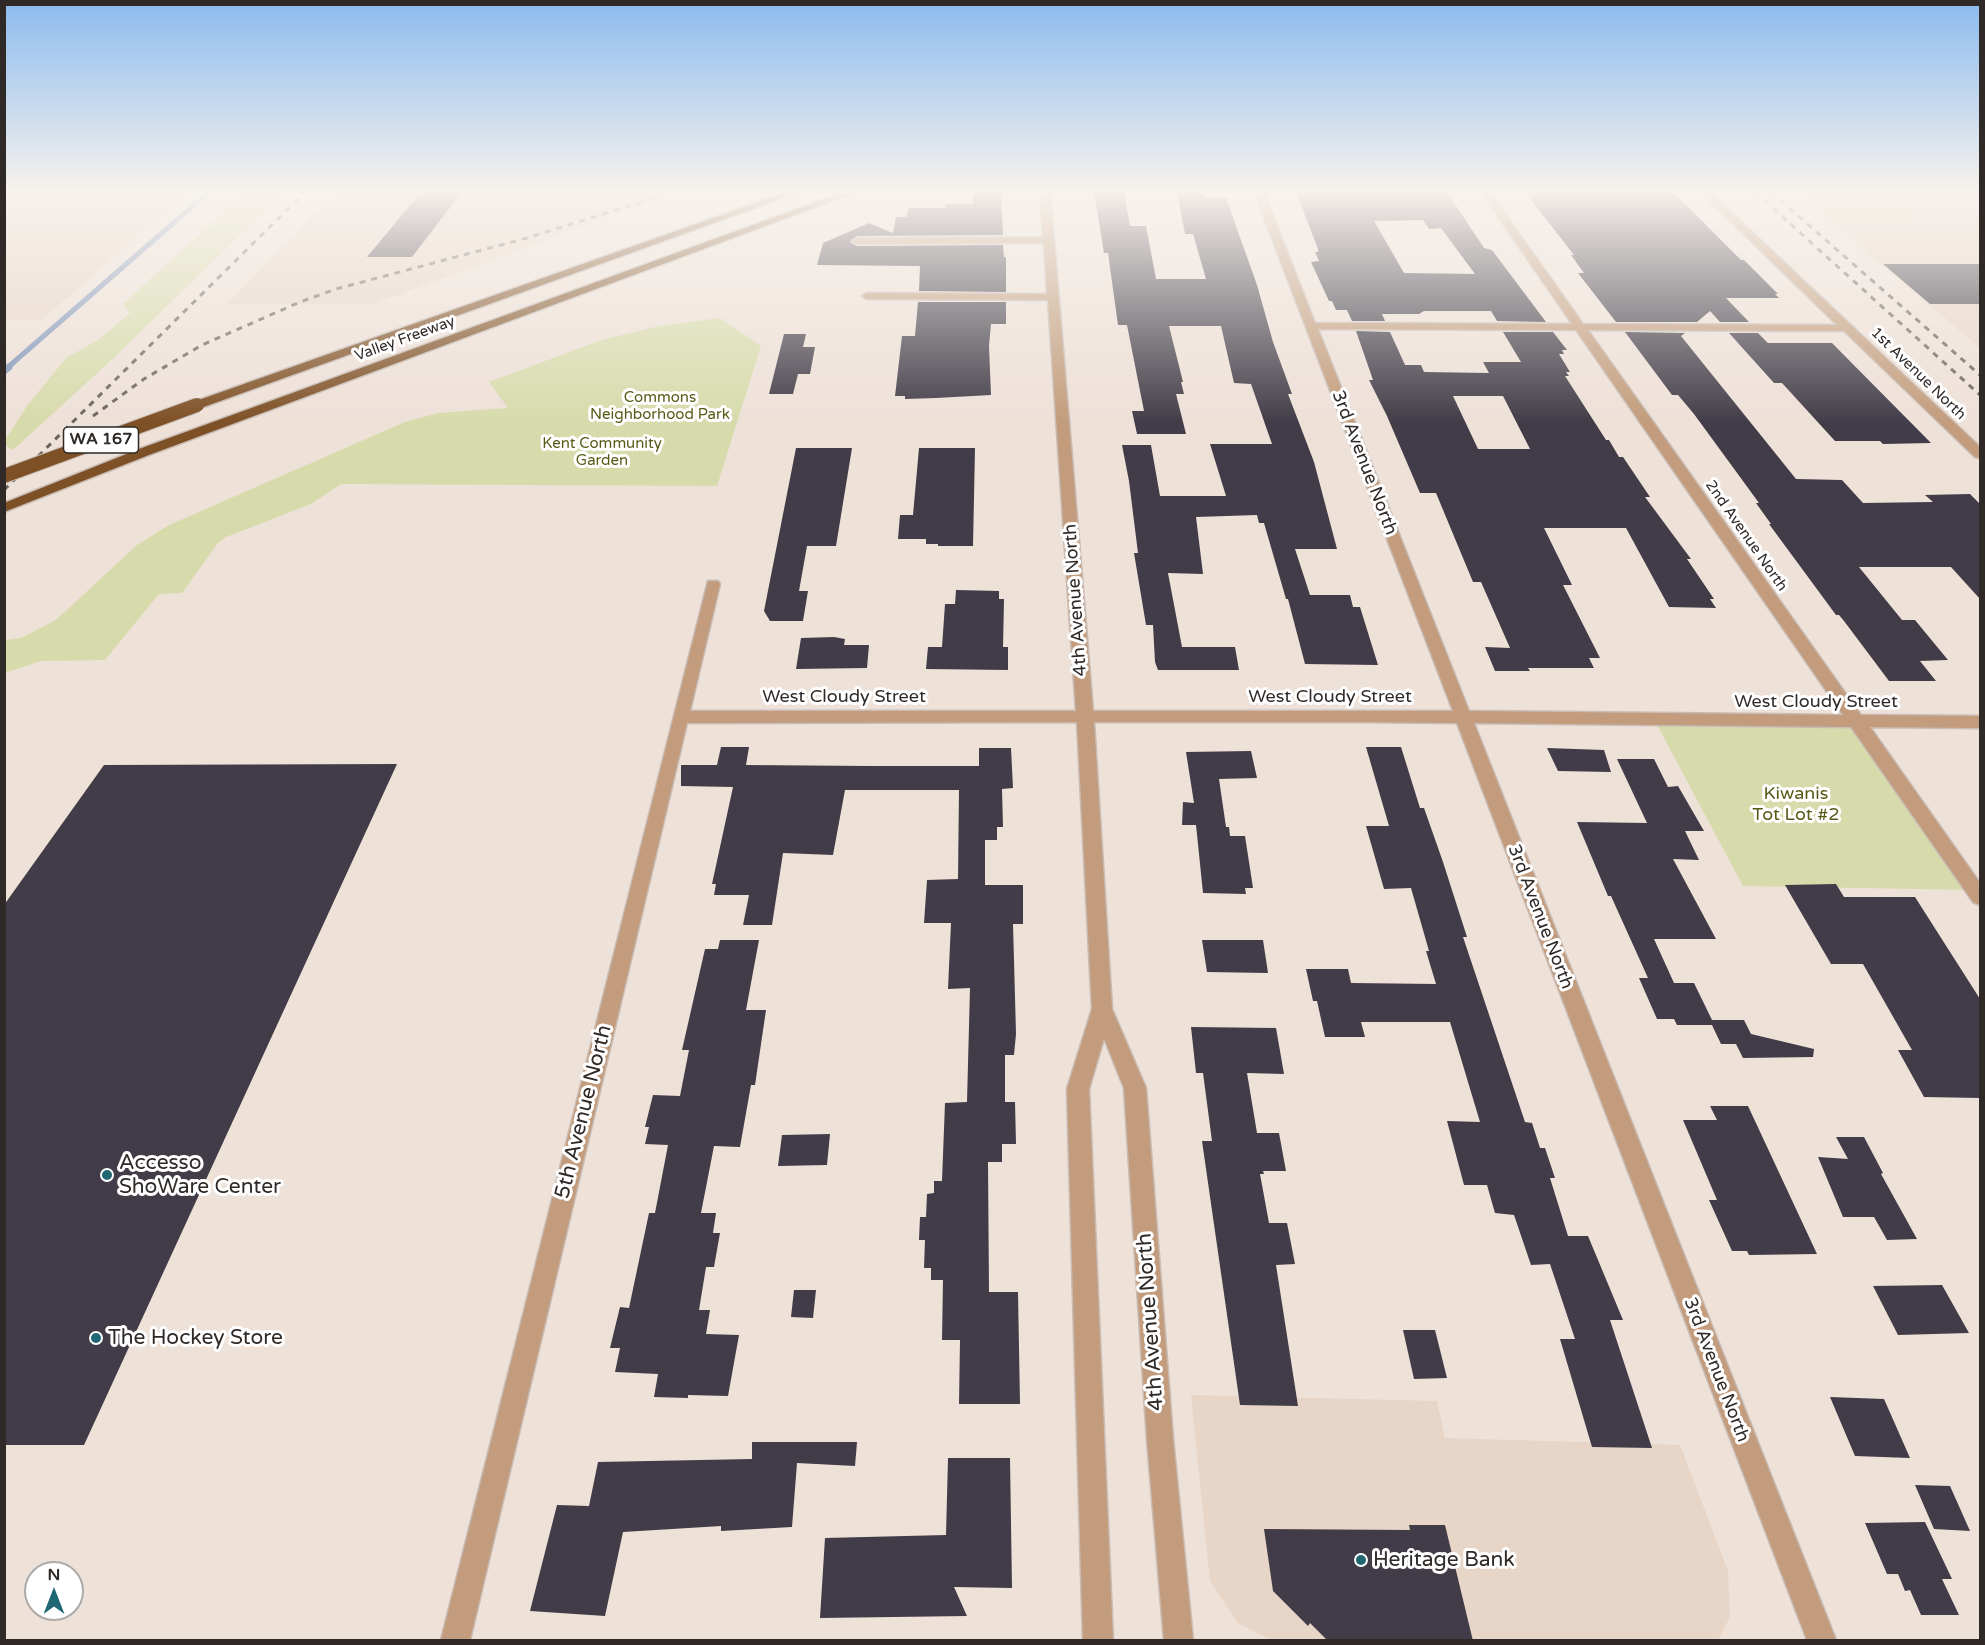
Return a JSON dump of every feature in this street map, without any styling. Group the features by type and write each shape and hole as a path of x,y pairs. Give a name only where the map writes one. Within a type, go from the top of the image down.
{"highway":[{"name":"Valley Freeway","path":"4,476 580,269"},
{"name":"Valley Freeway","path":"4,508 144,452 644,269"}],"street":[{"name":"4th Avenue North","path":"1051,269 1084,716 1102,1009 1135,1088 1160,1439 1179,1641"},
{"name":"3rd Avenue North","path":"1289,269 1822,1641"},
{"name":"2nd Avenue North","path":"1538,269 1980,897"},
{"name":"1st Avenue North","path":"1785,269 1980,454"},
{"path":"867,297 1053,297"},
{"path":"1311,326 1848,328"},
{"name":"5th Avenue North","path":"456,1641 713,584"},
{"name":"West Cloudy Street","path":"680,717 1463,717 1980,722"},
{"name":"4th Avenue North","path":"1098,1641 1078,1089 1102,1009"}],"shaded area":[{"path":"5,269 101,269 41,320 5,320"},
{"path":"261,269 469,269 373,304 227,304"},
{"path":"1887,269 1980,269 1980,348"},
{"path":"1191,1395 1437,1401 1445,1438 1680,1445 1728,1571 1730,1617 1718,1640 1271,1640 1238,1623 1210,1581"}],"green space":[{"path":"162,269 205,269 117,355 13,450 5,445 5,440 27,406 66,358 98,340 130,313 123,304"},
{"path":"720,318 761,346 717,486 341,484 311,504 226,537 218,543 182,593 159,594 105,660 41,661 5,673 5,640 21,638 56,620 137,545 169,525 405,422 438,413 508,408 489,382 601,340 659,326"},
{"name":"Kiwanis Tot Lot #2","path":"1655,721 1856,722 1975,890 1743,886"}],"building":[{"path":"920,269 1006,269 1006,292 919,291"},
{"path":"1110,269 1154,269 1156,279 1206,279 1203,269 1251,269 1273,342 1292,394 1288,394 1314,462 1337,549 1295,549 1310,595 1350,595 1353,607 1360,607 1378,665 1305,664 1288,599 1286,599 1264,523 1259,523 1257,515 1196,517 1203,574 1168,573 1182,647 1235,647 1239,670 1158,670 1155,662 1153,625 1146,625 1134,553 1138,553 1122,445 1151,445 1160,496 1226,496 1210,444 1272,444 1251,384 1234,383 1221,326 1169,326 1183,382 1181,382 1184,394 1176,394 1186,434 1137,434 1132,411 1144,411 1127,325 1118,325"},
{"path":"1314,269 1402,269 1404,273 1475,274 1471,269 1506,269 1546,322 1497,321 1491,311 1424,311 1419,314 1382,314 1385,321 1352,321 1347,310 1336,310 1332,301 1329,301"},
{"path":"1581,269 1753,269 1778,294 1775,294 1779,298 1726,298 1749,322 1720,322 1710,311 1697,322 1616,322 1578,273 1584,273"},
{"path":"1889,269 1980,269 1980,304 1930,304"},
{"path":"918,302 1006,302 1006,324 991,324 989,346 991,395 905,399 905,396 895,396 902,336 915,336"},
{"path":"1356,331 1390,332 1405,365 1421,365 1424,372 1489,373 1483,362 1521,362 1503,332 1553,332 1567,350 1562,350 1564,354 1559,354 1570,372 1566,372 1569,376 1565,376 1606,440 1609,440 1619,457 1623,457 1650,497 1645,497 1691,559 1687,559 1714,599 1710,599 1716,608 1669,607 1626,528 1544,528 1572,585 1563,585 1600,658 1589,658 1594,668 1528,668 1530,671 1495,671 1485,647 1510,648 1481,582 1473,582 1436,493 1420,493 1369,380 1373,380","holes":["1453,396 1503,396 1530,449 1478,449"]},
{"path":"1625,332 1685,333 1681,336 1796,479 1842,480 1863,503 1933,502 1925,495 1970,494 1980,504 1980,599 1951,567 1859,567 1902,620 1915,620 1948,660 1920,661 1936,681 1889,681 1844,621 1836,615 1769,524 1771,524 1756,503 1759,503 1694,414 1678,395 1672,395"},
{"path":"1729,333 1758,333 1768,343 1832,343 1931,443 1883,444 1880,441 1835,441 1782,383 1774,383"},
{"path":"784,334 806,334 803,347 815,347 810,374 798,374 793,394 769,394"},
{"path":"796,448 852,448 836,546 807,546 799,591 808,591 803,621 770,621 764,611"},
{"path":"919,448 975,448 973,546 938,546 938,544 926,544 926,539 898,539 900,515 913,515"},
{"path":"956,590 999,591 999,599 1004,599 1003,647 1008,647 1008,670 926,669 928,647 942,647 945,604 955,604"},
{"path":"801,638 845,639 844,645 869,645 867,668 796,669"},
{"path":"721,747 749,747 746,765 870,766 979,766 979,748 1011,748 1013,788 1002,789 1003,827 997,827 997,840 985,840 985,885 1023,885 1023,924 1013,924 1016,1034 1014,1055 1005,1055 1005,1102 1015,1102 1016,1144 1002,1144 1002,1162 988,1162 989,1292 1018,1292 1020,1404 959,1404 960,1340 942,1340 943,1280 931,1280 931,1268 924,1268 925,1240 919,1240 920,1217 926,1217 927,1194 934,1193 934,1181 942,1181 945,1103 967,1102 970,988 948,989 951,923 924,923 927,880 958,879 959,790 845,790 833,855 783,853 772,925 743,925 749,895 714,895 716,884 712,884 733,787 681,786 681,765 717,765"},
{"path":"1366,747 1401,747 1420,808 1424,808 1443,862 1467,937 1463,937 1525,1122 1532,1123 1540,1148 1545,1148 1555,1178 1550,1178 1568,1236 1588,1236 1623,1320 1610,1320 1652,1448 1592,1447 1560,1339 1575,1339 1550,1264 1531,1265 1514,1215 1495,1213 1487,1185 1464,1185 1447,1121 1480,1122 1450,1022 1361,1022 1365,1037 1325,1037 1317,1001 1313,1001 1306,969 1348,969 1351,983 1436,984 1411,888 1384,889 1366,826 1389,826"},
{"path":"1547,748 1604,750 1611,772 1558,771"},
{"path":"1251,751 1257,778 1219,779 1226,827 1229,827 1230,836 1245,836 1253,888 1245,888 1246,894 1203,893 1196,825 1182,825 1183,802 1194,803 1186,752"},
{"path":"1617,759 1654,759 1668,787 1678,786 1704,831 1685,831 1699,860 1673,859 1716,939 1654,939 1674,983 1694,983 1712,1020 1744,1020 1751,1034 1814,1049 1813,1057 1743,1058 1736,1044 1721,1044 1712,1025 1677,1025 1674,1019 1657,1019 1639,978 1648,978 1611,896 1608,896 1577,822 1647,823"},
{"name":"Accesso ShoWare Center","path":"397,764 84,1445 4,1445 4,905 104,765"},
{"path":"1836,884 1844,897 1915,897 1980,999 1980,1098 1924,1097 1898,1050 1912,1050 1863,964 1831,964 1785,885"},
{"path":"720,940 759,940 746,1010 766,1010 755,1085 751,1085 740,1147 714,1146 701,1213 716,1213 713,1233 720,1233 714,1267 706,1267 699,1310 710,1310 706,1334 739,1335 728,1396 654,1397 658,1374 615,1372 620,1348 610,1348 620,1307 629,1308 649,1213 655,1213 668,1145 645,1144 649,1127 645,1127 653,1095 680,1096 689,1050 682,1050 705,949 718,949"},
{"path":"1202,940 1263,940 1268,973 1207,972"},
{"path":"1191,1027 1276,1028 1284,1074 1247,1073 1257,1133 1279,1133 1286,1171 1263,1171 1264,1174 1260,1174 1269,1223 1287,1223 1295,1264 1276,1265 1298,1406 1240,1405 1202,1141 1212,1141 1203,1073 1196,1073"},
{"path":"1710,1106 1748,1106 1817,1254 1749,1255 1747,1251 1732,1251 1709,1200 1717,1200 1683,1120 1717,1120"},
{"path":"830,1134 827,1165 778,1166 782,1135"},
{"path":"1836,1137 1864,1137 1883,1173 1881,1174 1917,1239 1887,1240 1874,1217 1843,1217 1818,1157 1848,1159"},
{"path":"1942,1285 1969,1333 1898,1335 1873,1286"},
{"path":"794,1290 816,1290 813,1318 791,1317"},
{"path":"1403,1330 1435,1330 1447,1378 1414,1379"},
{"path":"1830,1397 1884,1399 1910,1458 1855,1456"},
{"path":"752,1442 857,1442 855,1466 797,1463 792,1527 721,1531 721,1526 623,1532 605,1616 530,1611 557,1505 589,1506 598,1462 752,1459"},
{"path":"948,1458 1010,1458 1012,1588 954,1587 967,1616 820,1618 825,1538 946,1535"},
{"path":"1915,1485 1950,1486 1970,1531 1934,1529"},
{"path":"1925,1522 1952,1579 1942,1579 1959,1615 1921,1615 1910,1590 1905,1591 1898,1574 1887,1574 1865,1523"},
{"name":"Heritage Bank","path":"1409,1525 1445,1525 1473,1641 1328,1641 1310,1623 1308,1626 1273,1591 1264,1529 1410,1530"}],"waterway":[{"path":"7,368 121,269"},
{"path":"4,371 9,367"}],"railway":[{"path":"4,490 227,269"},
{"path":"93,416 144,379 202,345 300,302 336,289 412,269"},
{"path":"1840,269 1980,395"},
{"path":"1859,269 1980,375"}],"place":[{"name":"Accesso ShoWare Center","path":"107,1175"},
{"name":"The Hockey Store","path":"96,1338"},
{"name":"Heritage Bank","path":"1361,1560"}],"park label":[{"name":"Commons Neighborhood Park","path":"660,406"},
{"name":"Kent Community Garden","path":"602,452"}]}
